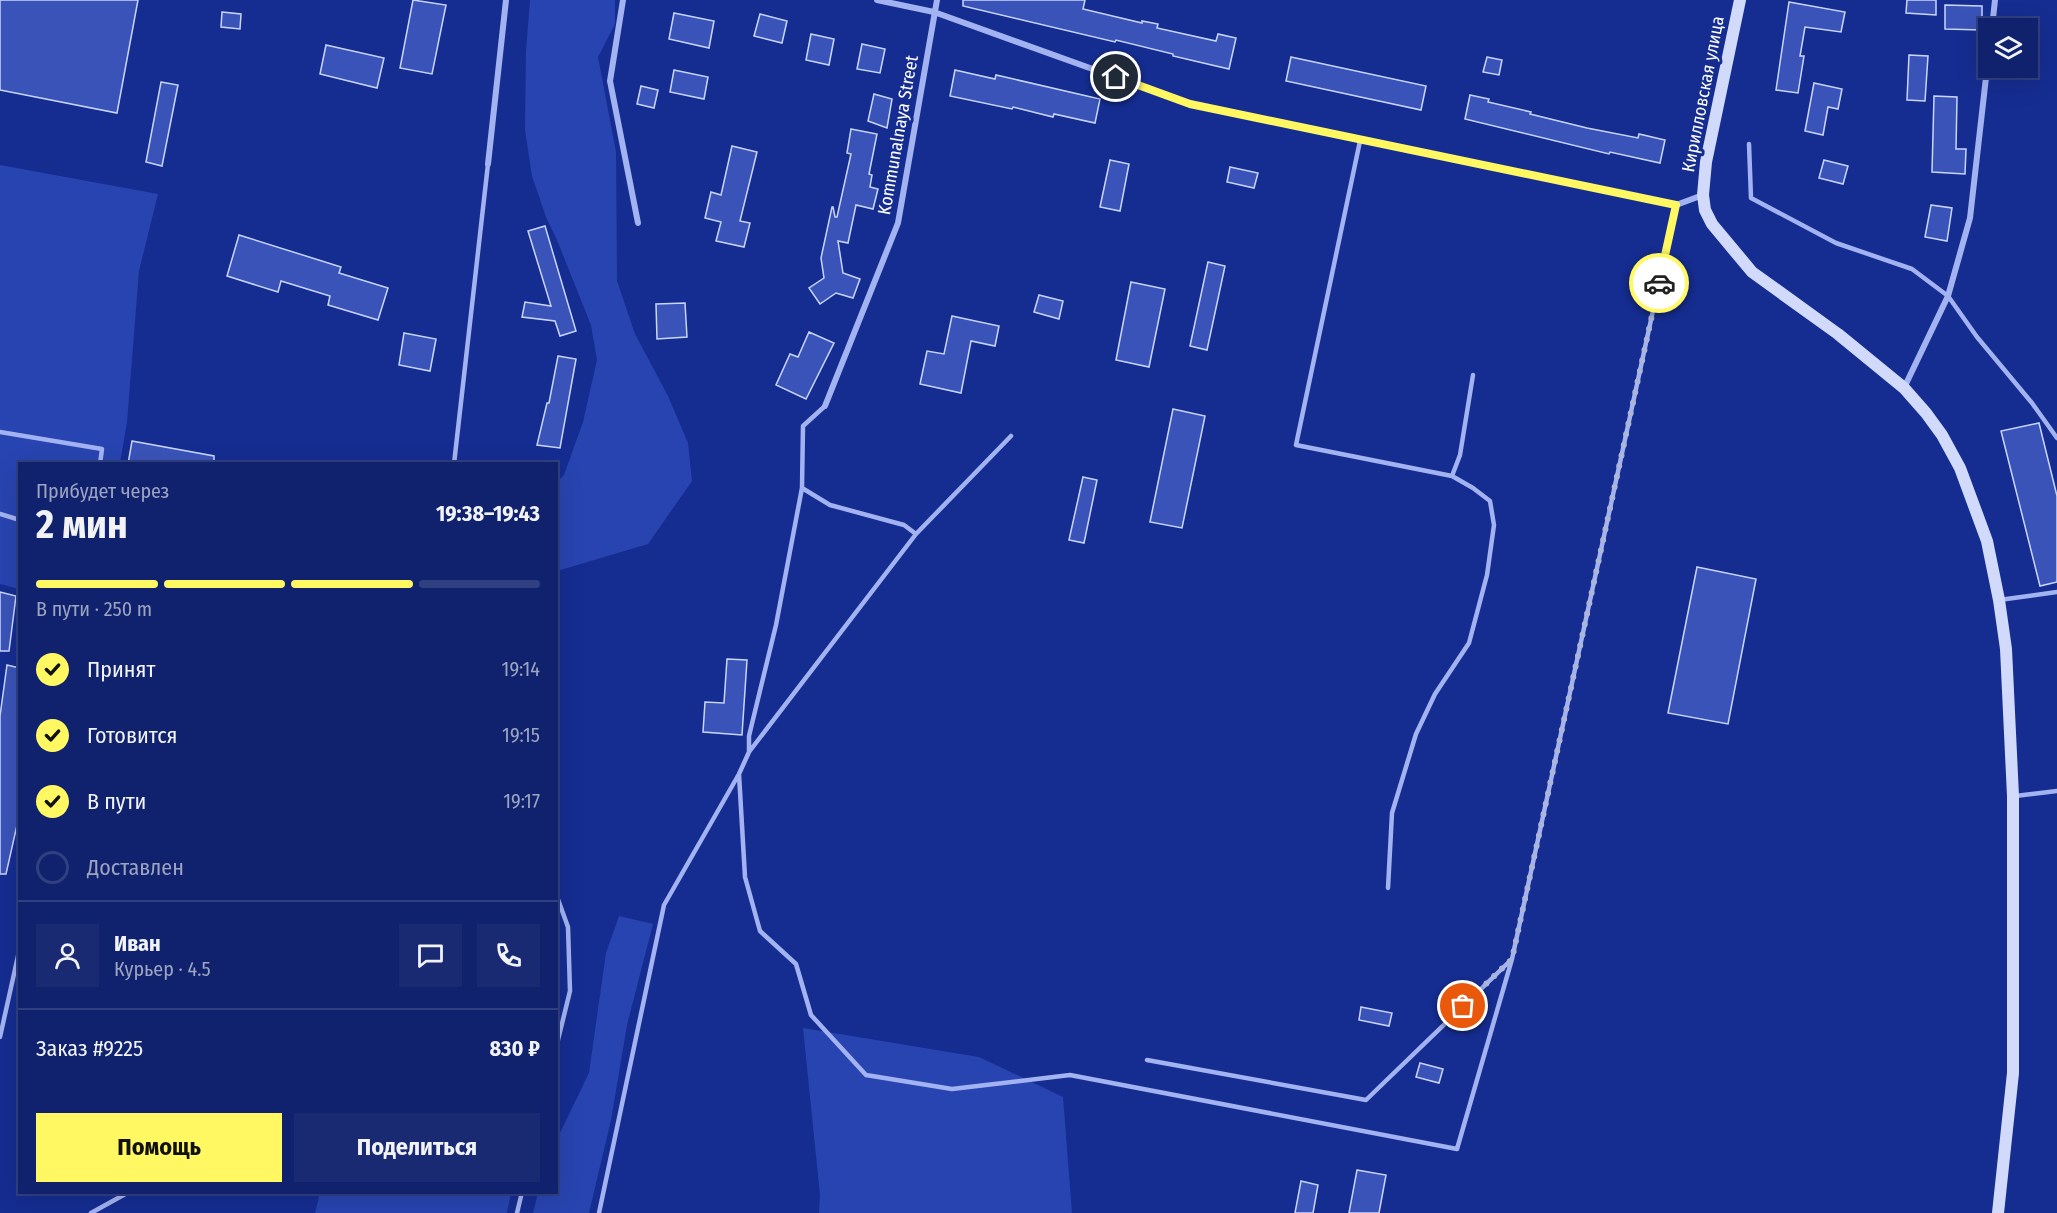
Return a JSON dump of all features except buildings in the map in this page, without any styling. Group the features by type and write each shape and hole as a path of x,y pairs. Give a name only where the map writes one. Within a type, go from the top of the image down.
{"main road":[{"name":"Кирилловская улица","path":"1703,195 1706,162 1740,0"},
{"path":"1703,195 1705,210 1712,224 1752,272 1838,334 1904,388 1942,435 1960,468 1987,542 2006,649 2013,796 2013,1073 1998,1213"}],"street":[{"path":"488,164 506,0"},
{"path":"623,0 610,81 638,224"},
{"path":"877,0 934,12 1190,104 1676,205 1703,195"},
{"name":"Kommunalnaya Street","path":"825,406 898,223 937,0"},
{"path":"1993,18 1995,0"},
{"path":"1904,388 1948,296 1970,218 1986,78"}],"lane":[{"path":"1360,141 1296,445 1452,476 1490,501 1494,525 1488,565 1468,643 1435,694 1416,734 1392,813 1388,888"},
{"path":"1749,144 1751,198 1836,243 1912,269 1948,296 1977,337 2032,403 2057,438"},
{"path":"454,462 488,164"},
{"path":"739,774 745,877 760,931 796,964 811,1015 866,1075 952,1089 1070,1075 1457,1149 1512,959 1676,205"},
{"path":"1452,476 1460,455 1473,375"},
{"path":"749,752 749,736 776,626 802,488 803,426 825,406"},
{"path":"0,432 102,449 100,462"},
{"path":"599,1213 664,905 739,774 749,752 916,534 1011,436"},
{"path":"802,488 830,505 904,525 916,534"},
{"path":"0,514 18,519"},
{"path":"1999,600 2057,592"},
{"path":"2013,796 2057,791"},
{"path":"558,900 568,927 570,991 558,1040"},
{"path":"0,1037 18,956"},
{"path":"1147,1060 1366,1100 1512,959"},
{"path":"91,1213 125,1194"},
{"path":"517,1213 522,1194"}],"shaded area":[{"path":"530,0 615,0 615,24 598,57 616,152 617,281 635,334 668,396 688,443 692,481 648,544 558,571 558,481 564,475 583,422 597,360 591,325 546,217 532,176 525,130 526,51"},
{"path":"0,165 158,194 139,271 127,422 120,462 18,462 18,589 0,584"},
{"path":"619,916 653,924 627,1025 611,1120 589,1213 533,1213 538,1194 558,1194 558,1137 589,1073 606,953"},
{"path":"803,1028 979,1057 1063,1097 1072,1213 819,1213 820,1195"},
{"path":"320,1194 511,1194 507,1213 315,1213"}],"way so far":[{"path":"1463,1006 1512,959 1659,283"}],"route":[{"path":"1116,77 1190,104 1676,205 1659,283"}]}
